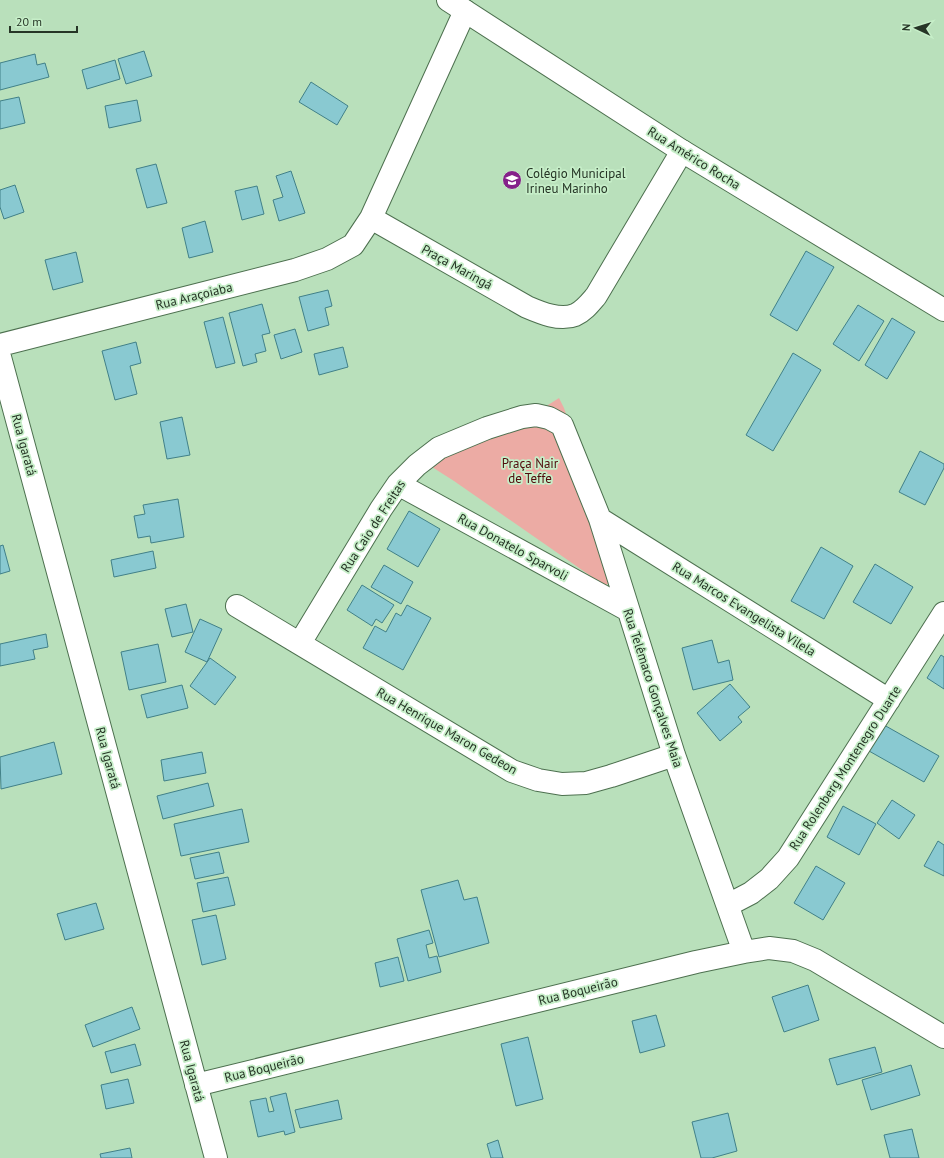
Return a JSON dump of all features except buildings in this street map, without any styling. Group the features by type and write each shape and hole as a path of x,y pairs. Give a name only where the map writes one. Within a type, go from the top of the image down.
{"street":[{"name":"Rua Américo Rocha","path":"458,3 682,151 944,310"},
{"path":"371,218 458,3"},
{"name":"Praça Maringá","path":"371,218 543,314 560,317 574,315 586,308 596,296 682,151"},
{"name":"Rua Araçoiaba","path":"0,345 308,266 327,259 353,245 371,218"},
{"name":"Rua Igaratá","path":"0,357 216,1158"},
{"name":"Rua Caio de Freitas","path":"300,643 373,521 398,484 417,465 439,448 487,428 522,417 536,415 549,418 562,425"},
{"name":"Rua Telêmaco Gonçalves Maia","path":"562,425 600,519 674,756 744,952"},
{"name":"Rua Donatelo Sparvoli","path":"398,484 628,610"},
{"name":"Rua Marcos Evangelista Vilela","path":"600,519 889,700"},
{"name":"Rua Henrique Maron Gedeon","path":"236,606 512,771 538,780 562,784 586,783 674,756"},
{"name":"Rua Rolenberg Montenegro Duarte","path":"728,905 751,893 763,884 788,858 944,613"},
{"name":"Rua Boqueirão","path":"196,1085 696,962 769,948 793,952 815,960 944,1037"}],"green space":[{"name":"Praça Nair de Teffe","path":"559,398 564,408 600,515 616,578 605,586 432,467 449,446 537,412"}],"place":[{"name":"Colégio Municipal Irineu Marinho","path":"512,180"}]}
